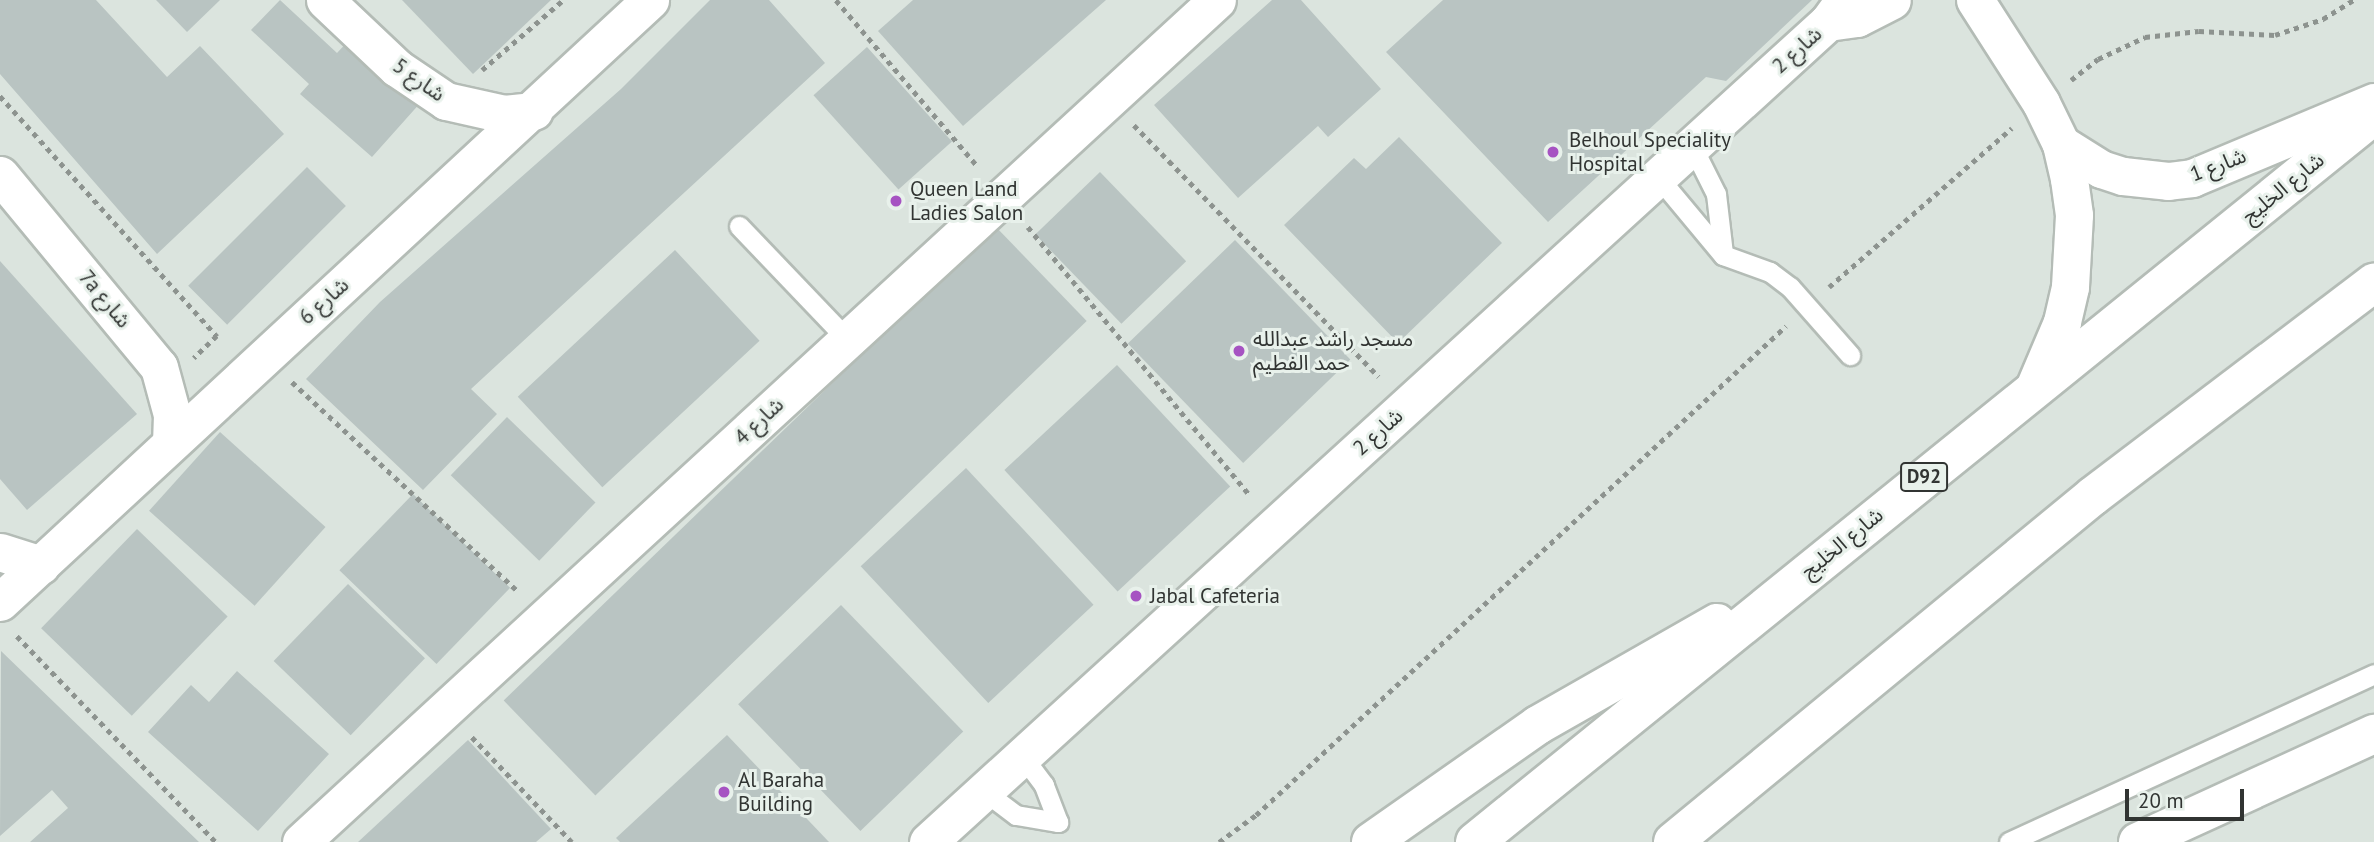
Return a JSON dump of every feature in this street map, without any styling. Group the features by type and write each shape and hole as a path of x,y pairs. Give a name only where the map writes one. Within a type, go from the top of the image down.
{"main road":[{"name":"شارع الخليج","path":"1475,842 2374,115"},
{"path":"1673,842 1919,635 2269,360 2374,283"},
{"path":"1371,842 1489,757 1600,687 1785,590"},
{"path":"2138,842 2374,734"}],"street":[{"name":"شارع 5","path":"325,0 397,68 446,102 475,111 534,111"},
{"name":"شارع 6","path":"5,615 41,565 171,441 534,111 650,0"},
{"name":"شارع 4","path":"300,842 1217,0"},
{"name":"شارع 2","path":"928,842 1692,146 1836,11 1857,18 1892,0"},
{"path":"1975,0 2041,103 2061,144 2074,215 2070,287 2058,333 2034,388"},
{"name":"شارع 1","path":"2061,144 2123,176 2168,181 2192,178 2374,102"},
{"name":"7a شارع","path":"0,175 145,345 166,386 172,415 171,441"},
{"path":"0,552 41,565"}],"lane":[{"path":"1692,146 1716,194 1723,255"},
{"path":"1658,177 1723,255 1770,272 1808,305 1850,355"},
{"path":"739,226 848,340"},
{"path":"2009,842 2374,674"},
{"path":"985,790 1016,814 1058,822 1044,785 1022,756"}],"path":[{"path":"446,102 563,0"},
{"path":"836,0 1004,198 1275,526"},
{"path":"1219,842 1256,815 1808,305 2041,103 2098,59 2145,37 2190,32 2274,35 2323,19 2353,0"},
{"path":"0,96 217,336 166,386"},
{"path":"1109,100 1407,405"},
{"path":"264,356 546,617"},
{"path":"5,615 216,842"},
{"path":"445,709 572,842"}],"building":[{"path":"0,0 96,0 167,77 200,46 284,134 157,254 0,74"},
{"path":"156,0 220,0 187,32"},
{"path":"280,0 337,53 351,38 422,101 372,157 300,94 309,84 251,30"},
{"path":"402,0 551,0 473,74"},
{"path":"710,0 769,0 825,63 471,389 497,414 423,490 306,379 380,302 621,89"},
{"path":"913,0 1106,0 963,126 878,31"},
{"path":"1272,0 1301,0 1381,89 1328,137 1318,126 1238,198 1154,105"},
{"name":"Belhoul Speciality Hospital","path":"1443,0 1812,0 1726,81 1706,77 1548,222 1386,52"},
{"path":"867,47 952,141 898,190 813,95"},
{"path":"1399,137 1502,243 1398,343 1284,225 1354,158 1366,169"},
{"path":"307,167 346,206 227,325 188,286"},
{"path":"1100,172 1186,261 1121,324 1035,235"},
{"path":"995,226 1087,321 595,795 504,700"},
{"name":"مسجد راشد عبدالله حمد الفطيم","path":"1235,240 1350,359 1243,463 1128,344"},
{"path":"675,250 760,341 602,487 518,397"},
{"path":"0,261 137,414 27,510 0,479"},
{"path":"1117,365 1230,486 1118,591 1004,470"},
{"path":"507,417 595,502 539,561 451,475"},
{"path":"220,432 326,527 255,606 149,511"},
{"path":"966,468 1094,605 988,703 861,566"},
{"path":"413,494 510,588 436,664 339,570"},
{"path":"137,529 228,617 132,716 41,628"},
{"path":"348,584 425,658 351,735 274,661"},
{"path":"841,605 963,732 860,831 738,704"},
{"path":"1,651 199,842 30,842 68,808 52,790 0,836"},
{"path":"237,671 329,754 258,831 148,732 191,685 209,702"},
{"name":"Al Baraha Building","path":"727,735 829,842 620,842 616,838"},
{"path":"468,740 551,829 536,842 358,842"}],"place":[{"name":"Belhoul Speciality Hospital","path":"1553,152"},
{"name":"Queen Land Ladies Salon","path":"896,201"},
{"name":"مسجد راشد عبدالله حمد الفطيم","path":"1239,351"},
{"name":"Jabal Cafeteria","path":"1136,596"},
{"name":"Al Baraha Building","path":"724,792"}]}
